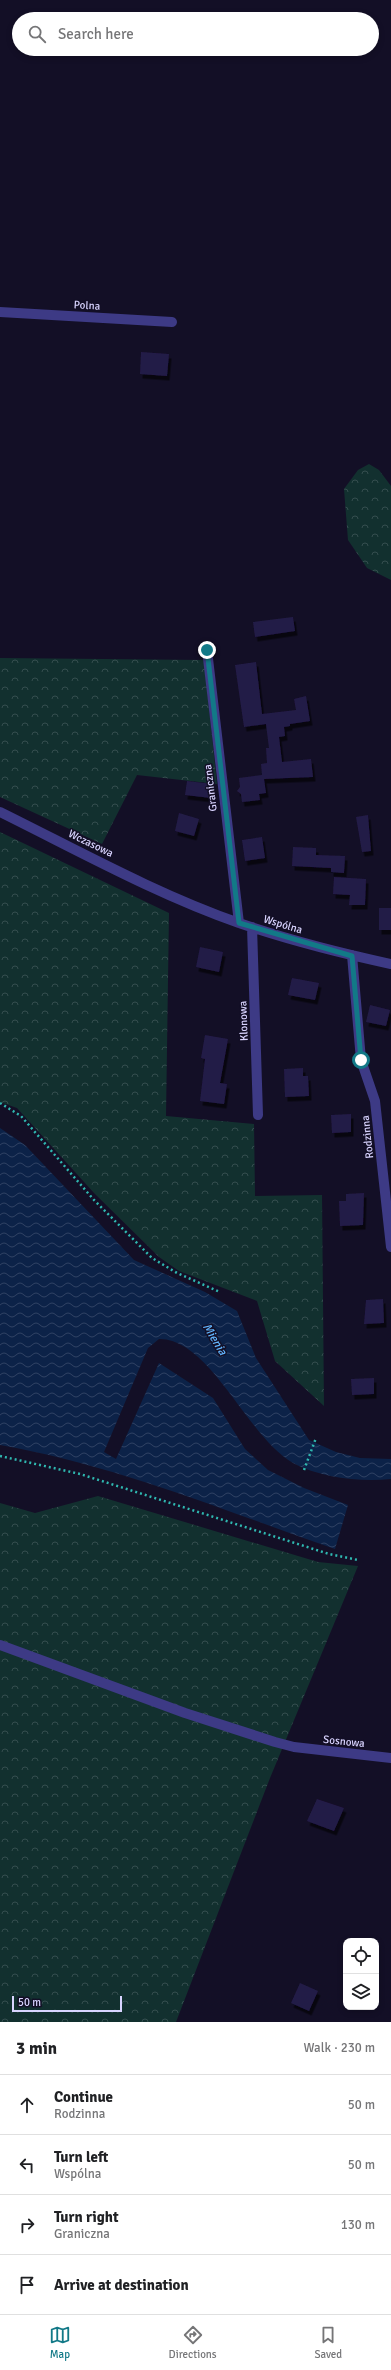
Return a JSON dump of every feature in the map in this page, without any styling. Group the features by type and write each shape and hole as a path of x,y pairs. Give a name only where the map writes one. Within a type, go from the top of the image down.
{"street":[{"name":"Polna","path":"0,312 172,322"},
{"name":"Graniczna","path":"207,650 239,923"},
{"name":"Wczasowa","path":"0,812 172,896"},
{"name":"Wspólna","path":"172,896 239,923 352,956 391,964"},
{"name":"Klonowa","path":"252,927 258,1115"},
{"name":"Rodzinna","path":"352,956 361,1060 375,1101 391,1247"},
{"name":"Sosnowa","path":"0,1645 185,1713 294,1747 391,1758"}],"path":[{"path":"0,1102 21,1116 94,1200 152,1258 177,1273 220,1292"},
{"path":"304,1470 316,1438"},
{"path":"0,1456 80,1474 329,1554 358,1560"}],"green space":[{"path":"369,464 379,470 391,486 391,580 367,568 348,540 344,489 358,470"},
{"path":"0,658 204,660 217,784 137,775 102,844 0,797"},
{"path":"0,832 169,913 166,1116 254,1124 255,1196 322,1195 324,1406 275,1361 257,1301 179,1271 159,1257 94,1193 17,1108 0,1102"},
{"path":"98,1496 318,1562 358,1566 270,1778 176,2022 0,2022 0,1503 35,1513"}],"water":[{"name":"Mienia","path":"0,1128 25,1145 134,1260 205,1292 237,1311 256,1358 309,1440 336,1452 360,1458 391,1459 391,1479 367,1480 341,1478 316,1472 293,1463 276,1450 260,1433 212,1371 195,1354 178,1343 159,1339 148,1348 104,1452 116,1459 159,1363 213,1398 245,1449 268,1470 304,1488 348,1505 335,1549 128,1477 85,1464 0,1445"}],"building":[{"path":"141,352 169,354 167,376 140,374"},
{"path":"293,617 295,631 255,637 253,622"},
{"path":"256,662 262,714 296,710 294,699 306,696 310,721 290,724 290,726 284,727 285,736 279,737 282,762 311,759 313,777 264,779 266,793 259,794 260,800 242,802 241,794 237,791 240,787 239,778 262,775 261,764 267,763 266,748 269,748 266,724 244,727 235,665"},
{"path":"187,781 213,784 211,798 185,795"},
{"path":"179,813 199,819 194,836 175,831"},
{"path":"368,815 371,851 362,852 356,817"},
{"path":"262,837 265,858 245,861 242,840"},
{"path":"293,847 316,848 316,855 345,856 344,873 331,872 331,868 292,866"},
{"path":"334,877 366,879 365,905 349,905 350,895 333,894"},
{"path":"379,908 391,908 391,930 379,930"},
{"path":"200,947 223,952 219,972 196,967"},
{"path":"292,978 319,983 315,1000 288,995"},
{"path":"370,1005 390,1010 386,1026 366,1022"},
{"path":"205,1035 228,1039 220,1083 227,1084 224,1104 200,1101 205,1059 201,1058"},
{"path":"303,1068 303,1076 308,1076 309,1096 285,1097 284,1069"},
{"path":"351,1114 351,1132 332,1133 331,1115"},
{"path":"364,1193 363,1225 340,1226 339,1201 346,1201 346,1194"},
{"path":"383,1299 384,1323 364,1324 366,1300"},
{"path":"374,1378 374,1394 352,1395 351,1379"},
{"path":"317,1799 344,1808 334,1831 307,1821"},
{"path":"300,1983 318,1991 309,2011 291,2003"}],"route":[{"path":"207,650 239,923 352,956 361,1060"}]}
